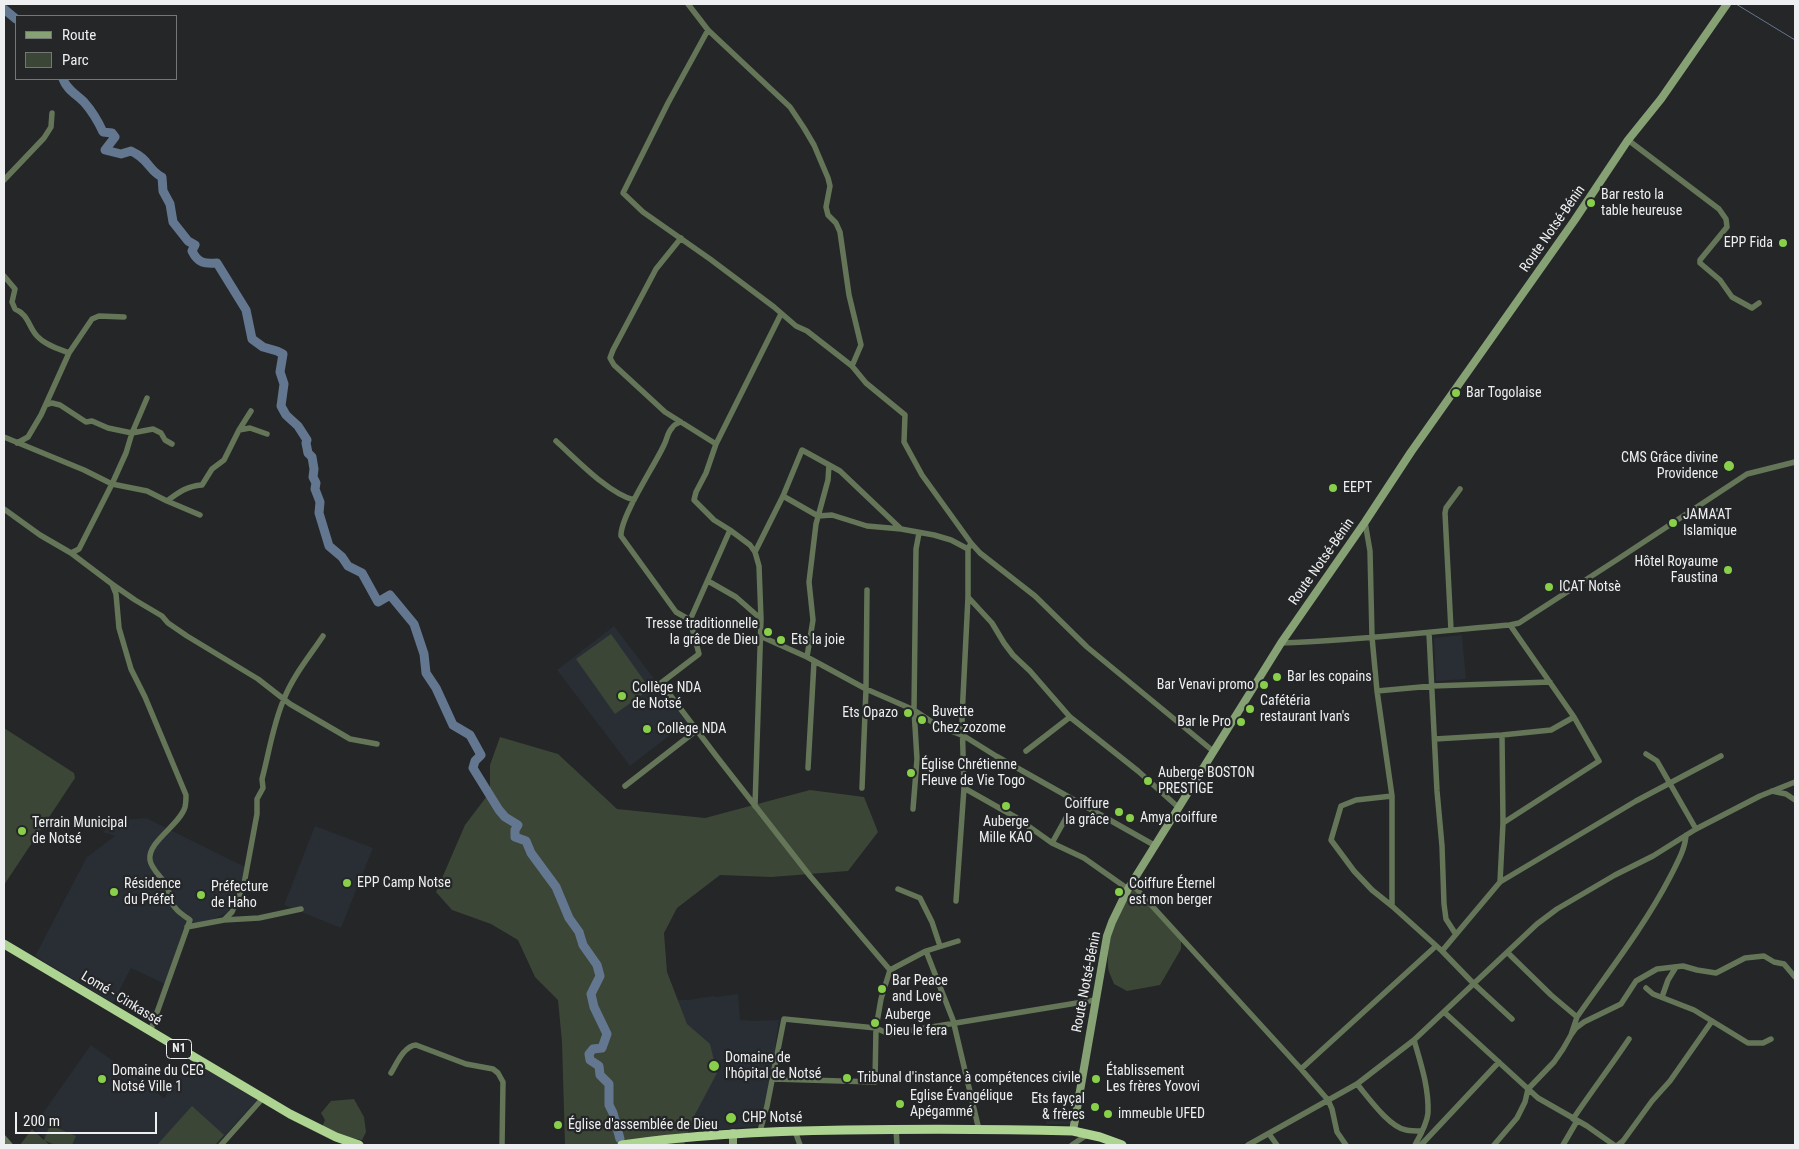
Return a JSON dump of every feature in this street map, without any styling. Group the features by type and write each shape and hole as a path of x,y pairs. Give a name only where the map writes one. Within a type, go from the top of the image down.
{"highway":[{"name":"Lomé - Cinkassé","path":"4,944 263,1098 336,1137 358,1145"},
{"path":"622,1145 680,1137 760,1131 896,1129 1073,1131 1122,1145"}],"main road":[{"name":"Route Notsé-Bénin","path":"1073,1131 1107,936 1130,887 1154,845 1281,644 1411,452 1574,221 1628,140 1661,99 1727,4"},
{"path":"733,1133 733,1145"}],"street":[{"path":"688,4 708,30 790,107 823,163 830,186 826,207 828,215 836,223 840,232 849,295 861,345 852,366"},
{"path":"708,30 668,103 623,193 643,212 681,238 774,307 796,326 807,331 852,366 866,383 904,415 904,442 922,476 980,553 1035,596 1086,648 1213,751"},
{"path":"4,180 44,138 51,127 52,113"},
{"path":"1628,140 1719,209 1726,219 1727,227 1700,260 1700,263 1720,280 1735,299 1753,308 1759,303"},
{"path":"681,238 656,269 612,350 610,358 614,365 656,405 716,444"},
{"path":"4,276 16,289 12,302 15,309 23,312 37,336 47,344 69,353"},
{"path":"755,806 761,619 759,566 755,552 730,530 714,520 694,500 716,444 780,314"},
{"path":"17,443 28,437 46,406 69,353 92,319 100,316 124,317"},
{"path":"70,553 79,550 112,484 147,398"},
{"path":"46,406 52,402 86,422 92,422 108,428 132,433 153,429 172,444"},
{"path":"167,501 180,490 190,486 202,485 212,469 224,460 239,430 251,412"},
{"path":"682,422 671,428 663,447 634,500 621,530 621,536 676,612 690,620"},
{"path":"239,430 250,428 267,434"},
{"path":"4,437 84,470 112,484 147,492 200,515"},
{"path":"556,441 621,496 634,500"},
{"path":"755,552 802,450 840,471 901,529"},
{"path":"1281,644 1510,626 1618,559 1747,474 1795,462"},
{"path":"807,657 813,620 809,582 818,516 828,480 829,465"},
{"path":"1451,630 1445,513 1446,508 1460,489"},
{"path":"782,496 818,516 832,515 867,526 901,529 934,535 951,540 968,549"},
{"path":"4,509 40,535 70,553 134,600 162,616 168,624 258,679 283,700 350,739 377,744"},
{"path":"1365,522 1370,552 1372,637 1377,691 1392,796 1392,906"},
{"path":"730,530 690,620 699,654 661,683 810,876 890,970"},
{"path":"913,809 917,759 914,710 916,548 919,533"},
{"path":"956,901 964,788 962,717 968,597 968,549 971,543"},
{"path":"708,581 736,597 761,619"},
{"path":"112,584 116,594 119,628 131,668 186,795 185,808 176,822 154,845 150,852 150,862 166,884 175,908 190,920 150,1032"},
{"path":"862,788 867,590"},
{"path":"968,597 992,623 1013,655 1030,671 1070,717 1138,771 1178,807"},
{"path":"1503,823 1599,761 1574,717 1510,626"},
{"path":"1429,633 1444,904 1446,919 1455,933"},
{"path":"224,920 232,912 244,884 257,814 257,799 263,788 262,779 283,700 296,673 323,636"},
{"path":"760,636 807,657 866,689 914,710 938,726 964,736 1154,845"},
{"path":"808,768 814,662"},
{"path":"1377,691 1432,686 1550,682"},
{"path":"1026,751 1070,717"},
{"path":"1436,739 1502,736 1551,730 1574,717"},
{"path":"625,786 697,730"},
{"path":"1500,882 1503,823 1502,736"},
{"path":"1646,754 1657,760 1696,829"},
{"path":"1442,951 1455,933 1500,882 1636,801 1721,756"},
{"path":"1248,1145 1358,1084 1414,1040 1537,924 1557,909 1615,875 1653,856 1696,829 1772,791 1795,782"},
{"path":"964,788 1017,818 1052,843 1084,858 1130,887 1328,1100 1337,1132 1346,1145"},
{"path":"1772,791 1786,794 1795,800"},
{"path":"1392,796 1356,800 1341,806 1331,840 1354,872 1372,890 1442,951 1512,1020"},
{"path":"1052,843 1067,816"},
{"path":"1571,1035 1577,1017 1620,958 1664,888 1686,846 1686,835"},
{"path":"898,889 920,898 932,922 940,946"},
{"path":"187,927 224,920 259,918 301,909"},
{"path":"773,1079 875,1082 876,1028 881,999 890,970 926,951 958,941"},
{"path":"1301,1069 1436,946"},
{"path":"926,951 954,1024 979,1130"},
{"path":"1508,953 1551,995 1577,1017"},
{"path":"1494,1145 1517,1118 1525,1102 1528,1090 1554,1062 1576,1028 1584,1022 1621,1004 1636,982 1657,969 1683,966 1716,972 1745,958 1764,956 1774,962 1784,964 1795,977"},
{"path":"1662,997 1668,980 1676,967"},
{"path":"1646,988 1653,994 1694,1010 1748,1043 1762,1043 1771,1039"},
{"path":"760,1131 773,1079 784,1019 876,1028 889,1034 1095,1000"},
{"path":"1444,1012 1538,1098 1614,1145"},
{"path":"1618,1145 1624,1142 1712,1021"},
{"path":"1414,1040 1426,1083 1428,1114 1415,1145"},
{"path":"1563,1145 1575,1120 1606,1071 1615,1062 1629,1040"},
{"path":"392,1073 404,1052 411,1045 416,1045 466,1064 493,1069 498,1073 503,1082 502,1145"},
{"path":"1421,1145 1499,1062"},
{"path":"1358,1084 1371,1101 1398,1127 1405,1130 1422,1131"},
{"path":"221,1145 263,1098"},
{"path":"896,1129 897,1145"},
{"path":"795,1131 800,1145"},
{"path":"1072,1145 1088,1134"},
{"path":"1268,1134 1277,1145"},
{"path":"4,1138 10,1145"}],"shaded area":[{"name":"Collège NDA de Notsé","path":"614,626 687,722 630,766 557,670"},
{"path":"1462,635 1466,679 1436,681 1434,638"},
{"path":"146,818 245,867 242,884 229,912 211,920 192,923 183,932 165,984 131,968 113,1003 35,956 87,857 115,836 103,832 114,821"},
{"path":"315,826 373,848 341,928 284,905"},
{"name":"Domaine de l'hôpital de Notsé","path":"738,994 740,1020 779,1020 768,1098 758,1126 655,1135 657,1000 689,1000"},
{"name":"Domaine du CEG Notsé Ville 1","path":"91,1045 164,1098 191,1059 257,1100 216,1145 51,1145 33,1127"},
{"path":"1045,1111 1072,1115 1070,1124 1046,1124"}],"green space":[{"path":"611,634 650,689 615,714 576,659"},
{"name":"Terrain Municipal de Notsé","path":"4,728 74,773 75,778 4,885"},
{"path":"500,737 558,754 617,809 705,818 810,790 864,797 878,832 848,871 771,877 720,875 677,908 664,933 667,972 687,1024 710,1044 717,1073 692,1120 684,1145 565,1145 562,1042 558,1000 535,977 518,940 491,924 452,910 436,892 465,825 490,792 490,765"},
{"path":"1133,889 1181,939 1181,949 1160,985 1127,991 1114,984 1109,973 1108,956 1114,925 1122,906"},
{"path":"354,1099 364,1117 366,1132 362,1140 345,1137 322,1127 325,1120 321,1113 331,1101"},
{"path":"192,1106 224,1135 215,1145 157,1145"},
{"path":"50,1125 76,1136 72,1145 56,1145 45,1141 50,1145 20,1145 32,1129 44,1140"}],"waterway":[{"path":"1736,4 1795,40"},
{"path":"4,9 15,18"},
{"path":"64,80 69,89 90,109 103,132 112,133 115,137 105,150 121,154 131,151 142,158 154,172 162,177 163,191 170,204 173,222 188,241 195,245 192,251 194,255 202,262 217,263 246,310 252,339 263,347 283,354 280,372 284,384 281,406 307,440 308,453 312,457 314,469 315,489 320,502 319,513 329,546 342,557 348,566 362,573 378,602 390,595 414,624 424,654 426,673 436,688 453,725 470,735 481,755 475,761 473,768 499,810 505,817 518,825 515,830 515,837 526,841 531,853 556,887 569,918 579,932 583,945 597,965 600,976 591,994 594,1007 607,1034 602,1048 593,1049 589,1054 590,1060 599,1066 600,1075 609,1084 609,1105 620,1139"}],"place":[{"name":"Bar resto la table heureuse","path":"1591,203"},
{"name":"EPP Fida","path":"1783,243"},
{"name":"Bar Togolaise","path":"1456,393"},
{"name":"CMS Grâce divine Providence","path":"1729,466"},
{"name":"EEPT","path":"1333,488"},
{"name":"JAMA'AT Islamique","path":"1673,523"},
{"name":"Hôtel Royaume Faustina","path":"1728,570"},
{"name":"ICAT Notsè","path":"1549,587"},
{"name":"Tresse traditionnelle la grâce de Dieu","path":"768,632"},
{"name":"Ets la joie","path":"781,640"},
{"name":"Bar les copains","path":"1277,677"},
{"name":"Bar Venavi promo","path":"1264,685"},
{"name":"Collège NDA de Notsé","path":"622,696"},
{"name":"Cafétéria restaurant Ivan's","path":"1250,709"},
{"name":"Ets Opazo","path":"908,713"},
{"name":"Buvette Chez zozome","path":"922,720"},
{"name":"Bar le Pro","path":"1241,722"},
{"name":"Collège NDA","path":"647,729"},
{"name":"Église Chrétienne Fleuve de Vie Togo","path":"911,773"},
{"name":"Auberge BOSTON PRESTIGE","path":"1148,781"},
{"name":"Auberge Mille KAO","path":"1006,806"},
{"name":"Coiffure la grâce","path":"1119,812"},
{"name":"Amya coiffure","path":"1130,818"},
{"name":"Terrain Municipal de Notsé","path":"22,831"},
{"name":"EPP Camp Notse","path":"347,883"},
{"name":"Résidence du Préfet","path":"114,892"},
{"name":"Coiffure Éternel est mon berger","path":"1119,892"},
{"name":"Préfecture de Haho","path":"201,895"},
{"name":"Bar Peace and Love","path":"882,989"},
{"name":"Auberge Dieu le fera","path":"875,1023"},
{"name":"Domaine de l'hôpital de Notsé","path":"714,1066"},
{"name":"Tribunal d'instance à compétences civile","path":"847,1078"},
{"name":"Domaine du CEG Notsé Ville 1","path":"102,1079"},
{"name":"Établissement Les frères Yovovi","path":"1096,1079"},
{"name":"Eglise Évangélique Apégammé","path":"900,1104"},
{"name":"Ets fayçal & frères","path":"1095,1107"},
{"name":"immeuble UFED","path":"1108,1114"},
{"name":"CHP Notsé","path":"731,1118"},
{"name":"Église d'assemblée de Dieu","path":"558,1125"}]}
